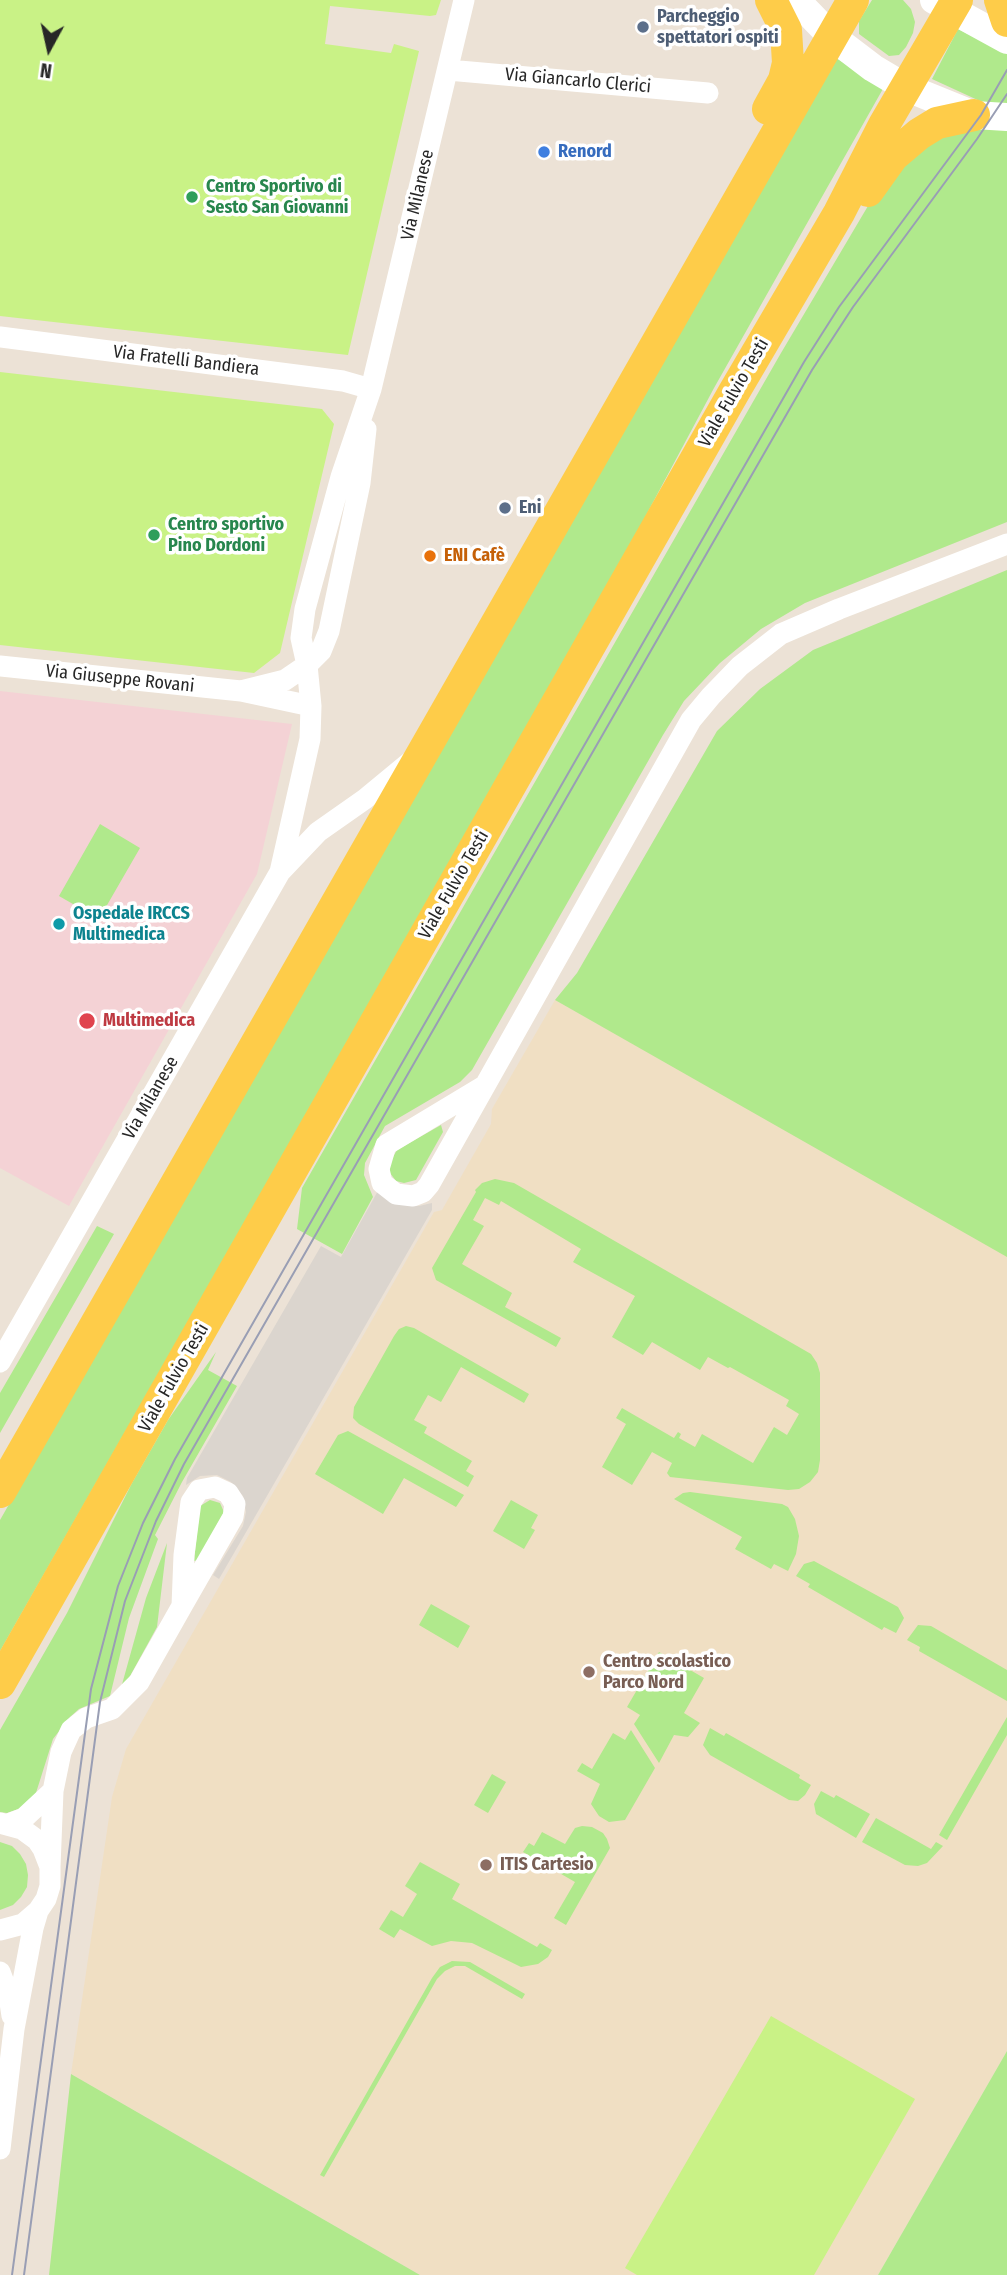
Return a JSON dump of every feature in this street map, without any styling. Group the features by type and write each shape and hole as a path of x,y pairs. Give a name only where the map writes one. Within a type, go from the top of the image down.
{"main road":[{"path":"674,311 678,263 784,80 788,63 786,30 771,0"},
{"path":"0,1492 853,0"},
{"path":"1000,0 1007,21"},
{"name":"Viale Fulvio Testi","path":"0,1683 734,392 839,213 947,3"},
{"path":"839,213 869,190 894,156 919,134 937,123 974,114"},
{"path":"0,1709 55,1607 67,1565"}],"street":[{"name":"Via Milanese","path":"0,1362 280,872 310,739 311,706 301,638 304,609 341,477 371,389 464,0"},
{"path":"796,0 831,36 873,68 905,87 974,114 1007,117"},
{"path":"947,3 1007,40"},
{"name":"Via Giancarlo Clerici","path":"448,70 708,93"},
{"name":"Via Fratelli Bandiera","path":"0,337 343,381 371,389"},
{"name":"Via Milanese","path":"307,665 321,651 329,631 360,483 371,389"},
{"path":"484,1086 386,1146 379,1169 382,1183 396,1194 413,1196 429,1185 691,720 740,666 781,634 1007,544"},
{"name":"Via Giuseppe Rovani","path":"241,691 285,680 307,665"},
{"name":"Via Giuseppe Rovani","path":"0,666 241,691 311,706"},
{"path":"280,872 318,832 365,799 424,751"},
{"path":"0,2149 14,2029 33,1928 50,1886 53,1791 61,1752 71,1730 86,1718 112,1709 139,1682 233,1517 235,1504 228,1493 215,1487 199,1490 191,1502 184,1555 182,1606"},
{"path":"4,1823 24,1818 53,1791"},
{"path":"4,1823 22,1829 37,1840 50,1867"},
{"path":"0,1930 23,1924 38,1912"},
{"path":"0,1972 9,1996 14,2029"}],"shaded area":[{"name":"Multimedica","path":"0,691 292,724 257,874 69,1206 0,1168"},
{"name":"Centro scolastico Parco Nord","path":"555,1000 1007,1253 1007,2051 878,2275 420,2275 71,2074 112,1797 126,1749 434,1212 442,1210 491,1124 492,1109"},
{"path":"379,1189 406,1205 432,1203 432,1210 219,1579 213,1575 243,1526 246,1512 243,1496 231,1482 217,1475 200,1476 186,1485 187,1478 321,1246 341,1257"}],"green space":[{"name":"Centro Sportivo di Sesto San Giovanni","path":"0,0 441,0 436,15 430,16 330,6 325,44 391,53 394,44 419,51 348,355 0,316"},
{"path":"872,0 903,0 911,9 915,22 913,33 899,55 889,56 859,34 859,21"},
{"path":"958,29 1007,53 1007,104 982,102 932,79"},
{"path":"836,58 884,87 714,388 611,581 0,1651 0,1520"},
{"path":"1007,126 1007,522 805,603 761,629 720,663 684,701 663,735 472,1070 460,1082 385,1126 365,1163 364,1175 373,1197 342,1254 297,1229 302,1188 781,353 894,162 943,128"},
{"name":"Centro sportivo Pino Dordoni","path":"0,372 322,409 334,424 280,653 254,673 0,645"},
{"path":"1007,570 1007,1257 555,1000 577,973 717,731 760,689 813,650"},
{"path":"100,824 140,848 99,919 59,896"},
{"path":"441,1125 443,1132 416,1180 404,1183 396,1181 390,1173 390,1162 397,1150"},
{"path":"495,1179 514,1183 811,1354 820,1373 820,1460 818,1472 810,1482 799,1489 788,1490 670,1477 667,1473 672,1463 652,1452 632,1485 602,1467 626,1424 616,1418 622,1408 674,1438 678,1432 681,1434 679,1438 695,1447 702,1434 753,1463 774,1427 787,1435 799,1414 786,1406 789,1400 708,1357 700,1370 652,1342 643,1355 612,1337 635,1296 573,1262 581,1249 501,1201 499,1205 485,1198 473,1220 484,1226 462,1264 512,1293 505,1307 561,1338 556,1347 436,1280 432,1268 475,1190 482,1183"},
{"path":"97,1226 114,1234 0,1433 0,1393"},
{"path":"406,1326 414,1328 529,1394 524,1403 461,1367 441,1402 428,1395 414,1420 427,1427 424,1433 472,1461 466,1471 474,1476 468,1487 353,1418 354,1407 394,1336 399,1329"},
{"path":"216,1352 208,1370 237,1386 155,1535 158,1539 129,1618 110,1696 79,1709 70,1717 53,1739 35,1796 24,1807 7,1813 0,1812 0,1730 67,1613 132,1483 168,1420"},
{"path":"348,1431 464,1495 456,1507 404,1478 383,1514 315,1474 338,1435"},
{"path":"690,1492 788,1507 795,1519 799,1536 796,1554 788,1571 774,1564 771,1569 735,1549 742,1537 674,1499"},
{"path":"210,1500 220,1503 224,1512 198,1560 194,1561 200,1506"},
{"path":"511,1500 538,1515 531,1528 535,1530 524,1549 493,1531"},
{"path":"167,1543 157,1627 121,1688 146,1598"},
{"path":"814,1561 898,1607 904,1618 896,1633 884,1627 882,1630 808,1587 810,1584 796,1576 804,1564"},
{"path":"431,1604 470,1626 458,1648 419,1625"},
{"path":"918,1625 931,1626 1007,1670 1007,1701 919,1651 920,1647 907,1640"},
{"path":"659,1652 704,1678 684,1713 700,1723 688,1737 674,1735 659,1763 634,1724 640,1715 627,1707"},
{"path":"1007,1717 1007,1735 947,1840 939,1835"},
{"path":"710,1728 724,1736 726,1733 800,1775 799,1778 811,1785 805,1795 798,1801 789,1800 710,1755 703,1745"},
{"path":"631,1730 655,1768 625,1820 609,1822 599,1816 591,1804 600,1784 577,1771 582,1763 592,1769 613,1733 625,1740"},
{"path":"492,1774 506,1782 488,1813 474,1805"},
{"path":"821,1791 834,1798 836,1795 870,1814 856,1838 816,1814 814,1804"},
{"path":"876,1818 931,1849 936,1842 943,1846 927,1863 918,1866 905,1865 862,1842"},
{"path":"592,1827 603,1833 610,1848 566,1925 554,1918 575,1882 523,1852 529,1843 534,1846 542,1832 565,1844 575,1828"},
{"path":"0,1842 12,1846 20,1854 28,1875 27,1887 21,1897 13,1905 0,1910"},
{"path":"420,1862 460,1884 452,1899 537,1947 540,1943 552,1950 548,1957 538,1964 521,1967 472,1943 451,1941 432,1946 400,1929 394,1938 379,1929 391,1910 403,1917 417,1894 405,1886"},
{"path":"452,1961 470,1962 525,1994 522,1999 465,1966 455,1966 445,1971 437,1979 324,2177 320,2175 432,1978 440,1967"},
{"path":"771,2016 915,2099 814,2275 637,2275 625,2268"},
{"path":"1007,2051 1007,2275 878,2275"},
{"path":"71,2074 420,2275 49,2275"}],"tram line":[{"path":"12,2275 91,1689 118,1586 143,1523 175,1459 804,362 839,307 981,115 1007,70"},
{"path":"24,2275 100,1702 125,1601 156,1521 184,1464 812,370 853,307 1007,94"}],"place":[{"name":"Parcheggio spettatori ospiti","path":"643,27"},
{"name":"Renord","path":"544,152"},
{"name":"Centro Sportivo di Sesto San Giovanni","path":"192,197"},
{"name":"Eni","path":"505,508"},
{"name":"Centro sportivo Pino Dordoni","path":"154,535"},
{"name":"ENI Cafè","path":"430,556"},
{"name":"Ospedale IRCCS Multimedica","path":"59,924"},
{"name":"Multimedica","path":"87,1021"},
{"name":"Centro scolastico Parco Nord","path":"589,1672"},
{"name":"ITIS Cartesio","path":"486,1865"}]}
